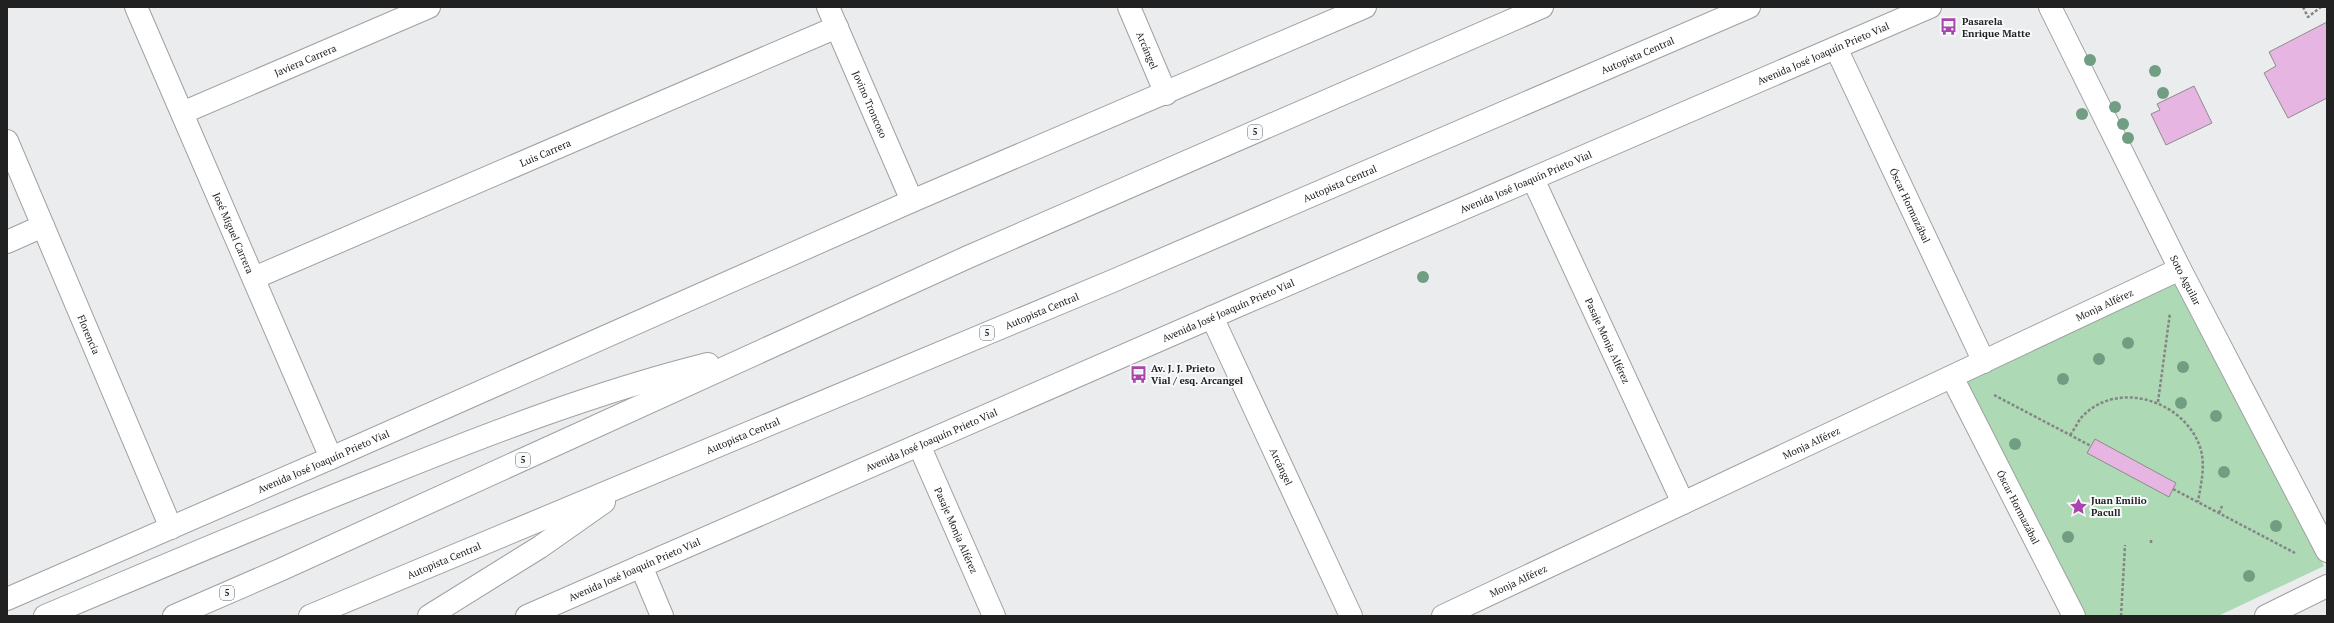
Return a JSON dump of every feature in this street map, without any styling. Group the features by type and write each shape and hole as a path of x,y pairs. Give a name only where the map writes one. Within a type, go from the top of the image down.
{"main road":[{"name":"José Miguel Carrera","path":"136,7 331,458"},
{"name":"Javiera Carrera","path":"182,113 429,7"},
{"name":"Jovino Troncoso","path":"828,7 912,201"},
{"name":"Arcángel","path":"1129,7 1166,94"},
{"name":"Avenida José Joaquín Prieto Vial","path":"7,599 331,458 912,201 1166,94 1365,7"},
{"name":"5","path":"174,616 280,570 968,257 1542,7"},
{"name":"Autopista Central","path":"310,616 637,478 1136,271 1749,7"},
{"name":"Avenida José Joaquín Prieto Vial","path":"526,616 1212,317 1930,7"},
{"name":"Soto Aguilar","path":"2050,7 2180,269 2327,551"},
{"name":"Luis Carrera","path":"254,278 837,27"},
{"name":"Óscar Hormazábal","path":"1836,48 1984,362"},
{"name":"Florencia","path":"7,141 171,528"},
{"name":"Pasaje Monja Alférez","path":"1533,179 1683,503"},
{"path":"7,242 43,226"},
{"name":"Monja Alférez","path":"1443,616 2180,269"},
{"name":"Arcángel","path":"1212,317 1351,616"},
{"path":"45,616 255,527 470,441 637,384 766,350"},
{"name":"Óscar Hormazábal","path":"1952,377 2074,616"},
{"name":"Pasaje Monja Alférez","path":"919,445 994,616"},
{"path":"429,616 540,547 637,478"},
{"path":"641,566 662,616"},
{"path":"2266,616 2327,586"}],"path":[{"path":"2302,7 2308,17 2321,7"},
{"path":"2158,402 2172,306"},
{"path":"1988,392 2091,446"},
{"path":"2070,435 2081,419 2097,406 2116,399 2137,398 2158,402 2175,412 2191,428 2200,447 2203,469 2198,502"},
{"path":"2173,489 2296,553"},
{"path":"2219,513 2222,506"},
{"path":"2121,616 2125,545"}],"green space":[{"path":"2176,277 2324,566 2218,616 2074,616 1963,377"}],"building":[{"path":"2327,22 2327,98 2288,118 2264,73 2276,66 2269,52"},
{"path":"2194,86 2212,123 2166,145 2151,114 2160,110 2157,104"},
{"path":"2095,439 2176,483 2169,497 2087,453"}],"place":[{"name":"Pasarela Enrique Matte","path":"1949,27"},
{"name":"Av. J. J. Prieto Vial / esq. Arcangel","path":"1138,374"},
{"name":"Juan Emilio Pacull","path":"2078,506"}]}
